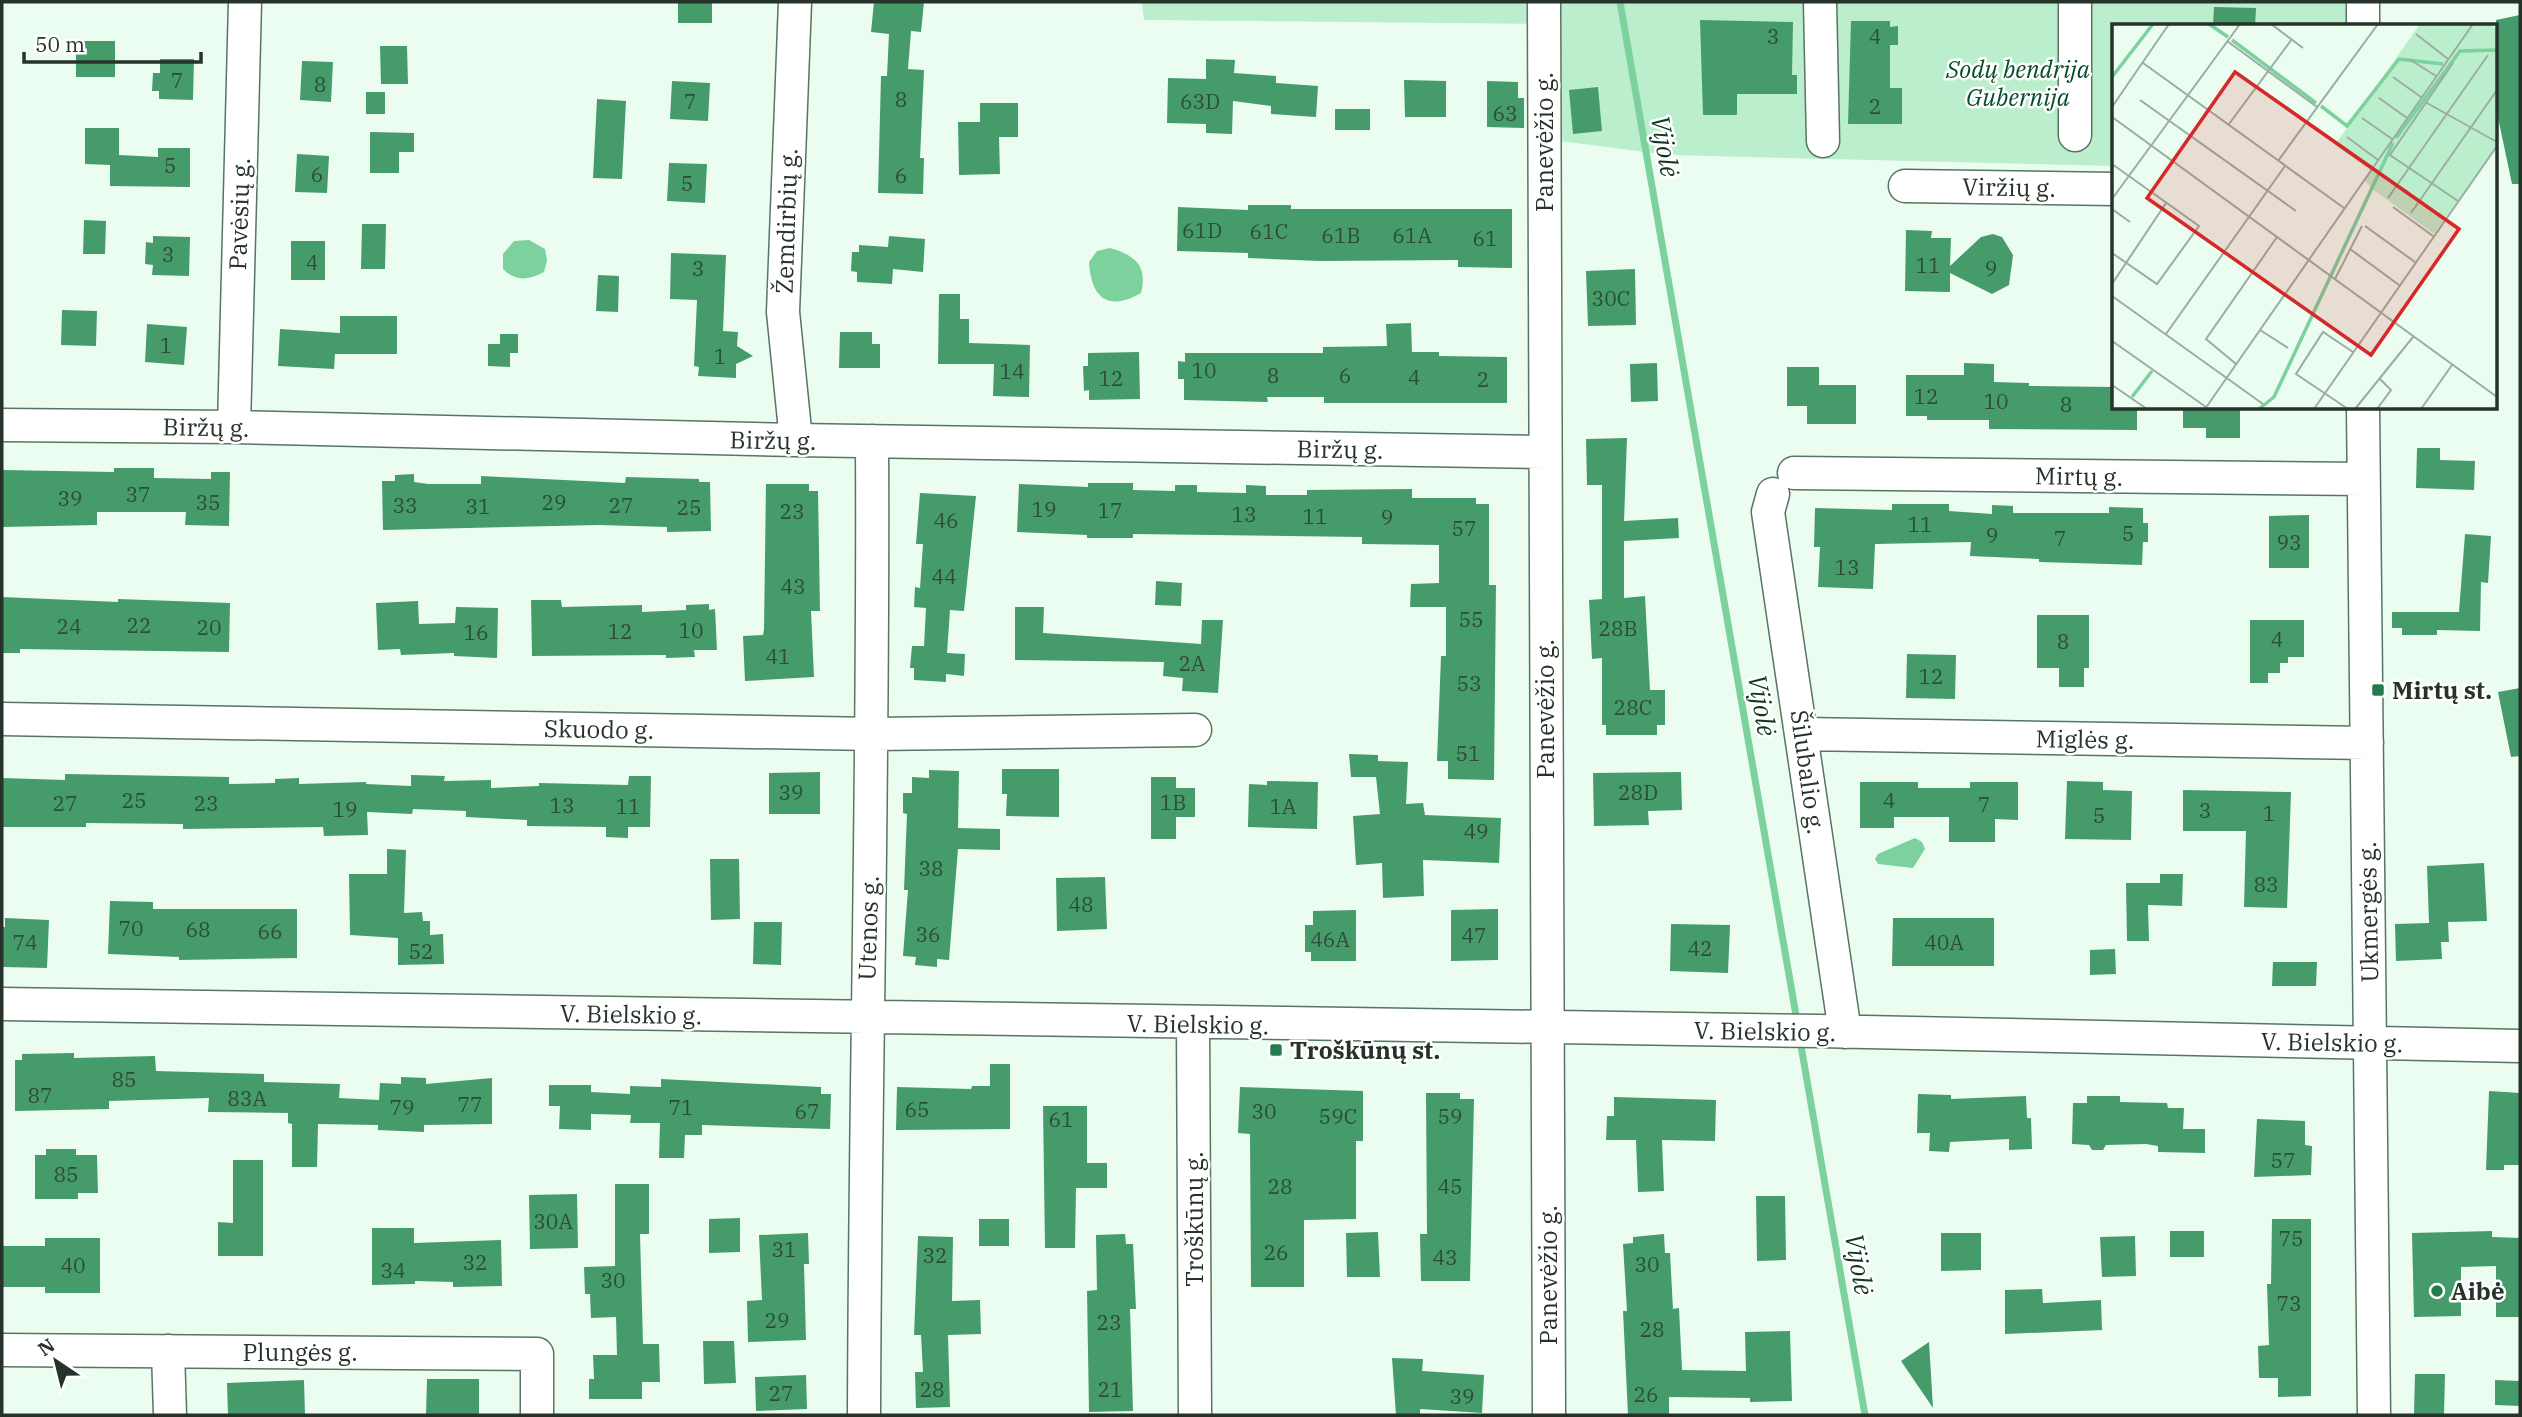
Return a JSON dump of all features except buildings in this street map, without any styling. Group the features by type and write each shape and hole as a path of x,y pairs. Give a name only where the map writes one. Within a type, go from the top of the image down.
{"street":[{"name":"Pavėsių g.","path":"234,427 245,2"},
{"name":"Žemdirbių g.","path":"794,2 783,312 796,440"},
{"name":"Panevėžio g.","path":"1544,2 1549,1415"},
{"path":"1820,2 1823,141"},
{"path":"2075,2 2075,135"},
{"path":"2362,24 2363,2"},
{"name":"Viržių g.","path":"1905,186 2112,189"},
{"name":"Ukmergės g.","path":"2363,410 2374,1415"},
{"name":"Biržų g.","path":"2,425 1545,452"},
{"name":"Utenos g.","path":"864,1415 866,1018 873,734 872,441"},
{"name":"Mirtų g.","path":"1778,493 2363,479"},
{"name":"Šilubalio g.","path":"1778,493 1832,1032"},
{"name":"Skuodo g.","path":"2,719 873,734 1195,730"},
{"name":"Miglės g.","path":"1803,734 2367,743"},
{"name":"V. Bielskio g.","path":"2,1004 1788,1031 2520,1046"},
{"name":"Troškūnų g.","path":"1193,1023 1195,1415"},
{"name":"Plungės g.","path":"2,1350 537,1354 537,1415"},
{"path":"168,1351 170,1415"}],"green space":[{"name":"Sodų bendrija Gubernija","path":"1142,2 2363,2 2363,24 2112,24 2112,166 1669,155 1544,139 1543,24 1144,20"}],"shaded area":[{"path":"529,240 545,249 547,260 544,272 533,277 517,278 503,269 503,254 514,241"},
{"path":"1110,248 1126,254 1138,263 1143,276 1141,293 1129,299 1111,301 1098,293 1093,285 1089,262 1097,251"},
{"path":"1915,838 1922,842 1925,849 1913,868 1878,864 1875,859 1878,854"}],"waterway":[{"name":"Vijolė","path":"1620,2 1797,1021"},
{"name":"Vijolė","path":"1800,1040 1865,1415"}],"place":[{"name":"Mirtų st.","path":"2378,690"},
{"name":"Troškūnų st.","path":"1276,1050"},
{"name":"Aibė","path":"2437,1291"}]}
